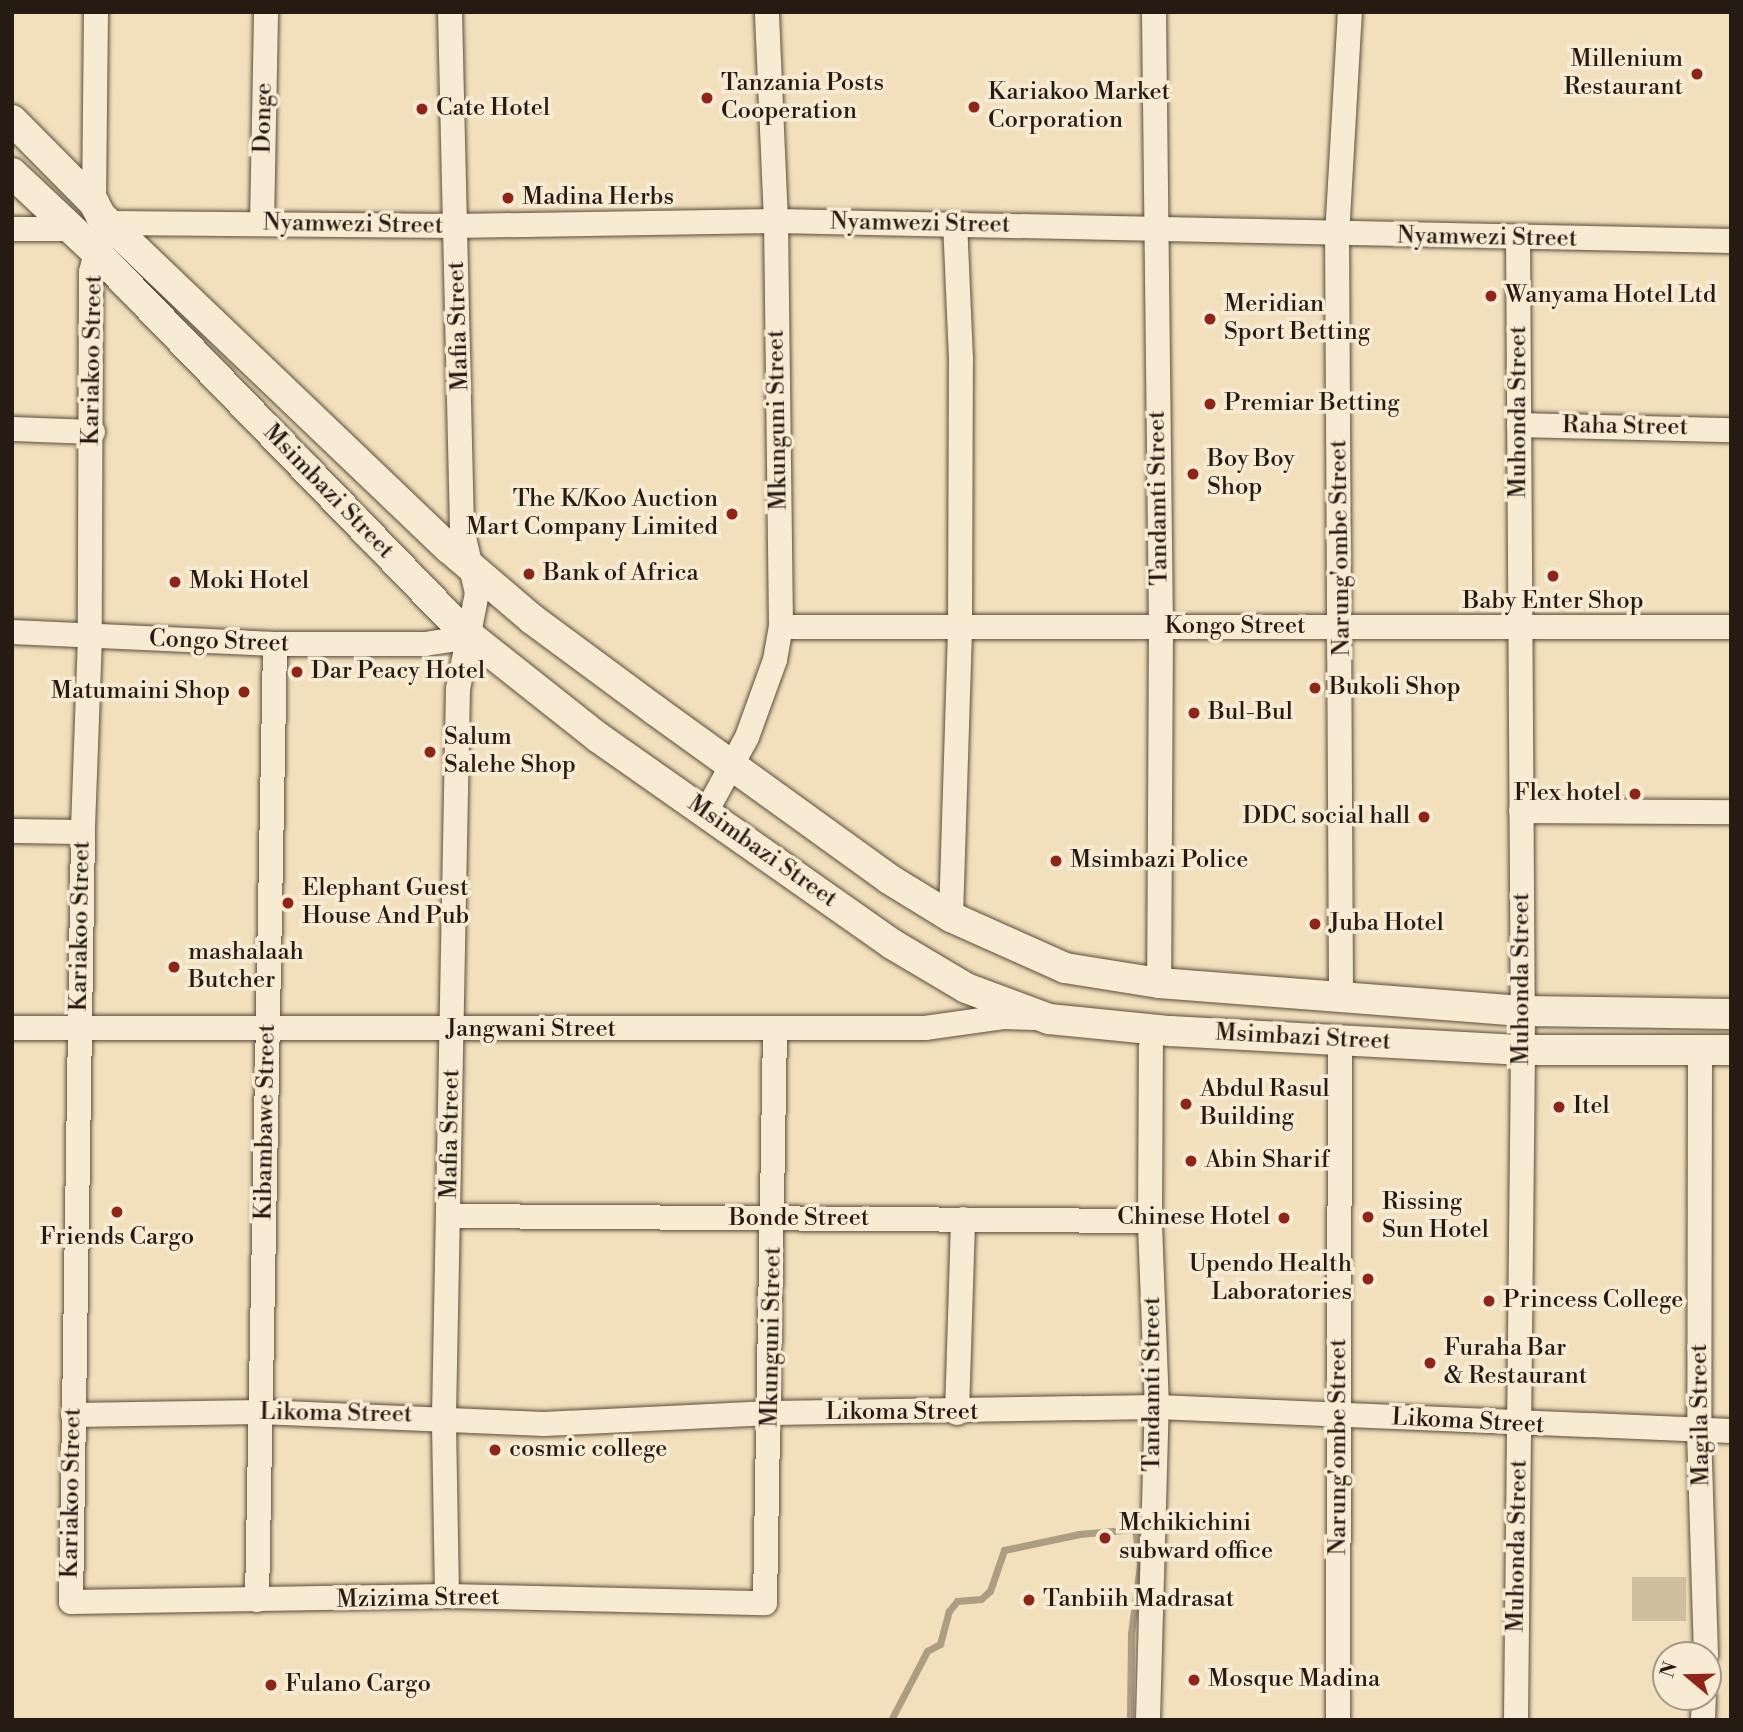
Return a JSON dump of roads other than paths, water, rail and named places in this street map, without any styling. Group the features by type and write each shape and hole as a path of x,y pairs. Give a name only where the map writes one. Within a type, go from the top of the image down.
{"street":[{"path":"96,12 102,213"},
{"name":"Donge","path":"261,224 266,12"},
{"name":"Mafia Street","path":"447,1596 443,1417 458,689 464,629 477,593 475,569 465,543 462,513 450,12"},
{"name":"Mkunguni Street","path":"705,812 733,765 775,660 781,627 776,221 767,12"},
{"name":"Tandamti Street","path":"1154,12 1161,627 1159,984"},
{"name":"Narung'ombe Street","path":"1345,1000 1341,990 1342,626 1337,236 1349,12"},
{"name":"Msimbazi Street","path":"12,120 102,213 475,569 532,619 889,879 951,917 1065,968 1159,984 1345,1000 1522,1011 1731,1014"},
{"name":"Msimbazi Street","path":"12,173 96,252 464,629 599,738 892,944 966,988 1049,1019 1170,1031 1522,1050 1731,1050"},
{"name":"Nyamwezi Street","path":"102,213 261,224 456,226 776,221 1155,229 1337,236 1731,240"},
{"path":"951,917 960,626 961,359 955,224"},
{"path":"12,229 70,229"},
{"name":"Muhonda Street","path":"1516,1720 1522,1050 1518,238"},
{"name":"Kariakoo Street","path":"71,1602 83,832 90,637 93,432 90,272 96,252"},
{"name":"Raha Street","path":"1519,425 1731,430"},
{"path":"12,429 93,432"},
{"name":"Kongo Street","path":"781,627 1731,627"},
{"name":"Congo Street","path":"12,632 275,644 425,644 455,639 464,629"},
{"name":"Kibambawe Street","path":"257,1600 275,644"},
{"path":"1521,811 1731,813"},
{"path":"12,831 83,832"},
{"name":"Jangwani Street","path":"12,1028 80,1031 267,1031 925,1028 1003,1017 1049,1019"},
{"name":"Mkunguni Street","path":"765,1603 771,1413 775,1029"},
{"name":"Tandamti Street","path":"1148,1720 1157,1407 1150,1221 1152,1047"},
{"name":"Narung'ombe Street","path":"1338,1720 1340,1047"},
{"name":"Magila Street","path":"1700,1049 1699,1432 1706,1641"},
{"name":"Bonde Street","path":"449,1216 1150,1221"},
{"path":"957,1413 963,1219"},
{"name":"Likoma Street","path":"73,1415 260,1412 443,1417 544,1424 771,1413 957,1413 1157,1407 1519,1425 1731,1431"},
{"name":"Mzizima Street","path":"71,1602 447,1596 765,1603"}],"waterway":[{"path":"891,1720 927,1651 940,1644 949,1611 957,1601 981,1599 990,1591 1004,1550 1079,1534 1135,1529 1140,1565 1131,1633 1130,1720"}],"place":[{"name":"Millenium Restaurant","path":"1697,74"},
{"name":"Tanzania Posts Cooperation","path":"707,98"},
{"name":"Kariakoo Market Corporation","path":"974,107"},
{"name":"Cate Hotel","path":"422,109"},
{"name":"Madina Herbs","path":"508,198"},
{"name":"Wanyama Hotel Ltd","path":"1491,296"},
{"name":"Meridian Sport Betting","path":"1210,319"},
{"name":"Premiar Betting","path":"1210,404"},
{"name":"Boy Boy Shop","path":"1193,474"},
{"name":"The K/Koo Auction Mart Company Limited","path":"732,514"},
{"name":"Bank of Africa","path":"529,574"},
{"name":"Baby Enter Shop","path":"1553,576"},
{"name":"Moki Hotel","path":"175,582"},
{"name":"Dar Peacy Hotel","path":"297,672"},
{"name":"Bukoli Shop","path":"1315,688"},
{"name":"Matumaini Shop","path":"244,692"},
{"name":"Bul-Bul","path":"1194,713"},
{"name":"Salum Salehe Shop","path":"430,752"},
{"name":"Flex hotel","path":"1635,794"},
{"name":"DDC social hall","path":"1424,817"},
{"name":"Msimbazi Police","path":"1056,861"},
{"name":"Elephant Guest House And Pub","path":"288,903"},
{"name":"Juba Hotel","path":"1315,924"},
{"name":"mashalaah Butcher","path":"174,967"},
{"name":"Abdul Rasul Building","path":"1186,1104"},
{"name":"Itel","path":"1559,1107"},
{"name":"Abin Sharif","path":"1191,1161"},
{"name":"Friends Cargo","path":"117,1212"},
{"name":"Rissing Sun Hotel","path":"1368,1217"},
{"name":"Chinese Hotel","path":"1284,1218"},
{"name":"Upendo Health Laboratories","path":"1368,1279"},
{"name":"Princess College","path":"1489,1301"},
{"name":"Furaha Bar & Restaurant","path":"1430,1363"},
{"name":"cosmic college","path":"495,1450"},
{"name":"Mchikichini subward office","path":"1105,1538"},
{"name":"Tanbiih Madrasat","path":"1029,1600"},
{"name":"Mosque Madina","path":"1194,1680"},
{"name":"Fulano Cargo","path":"271,1685"}]}
